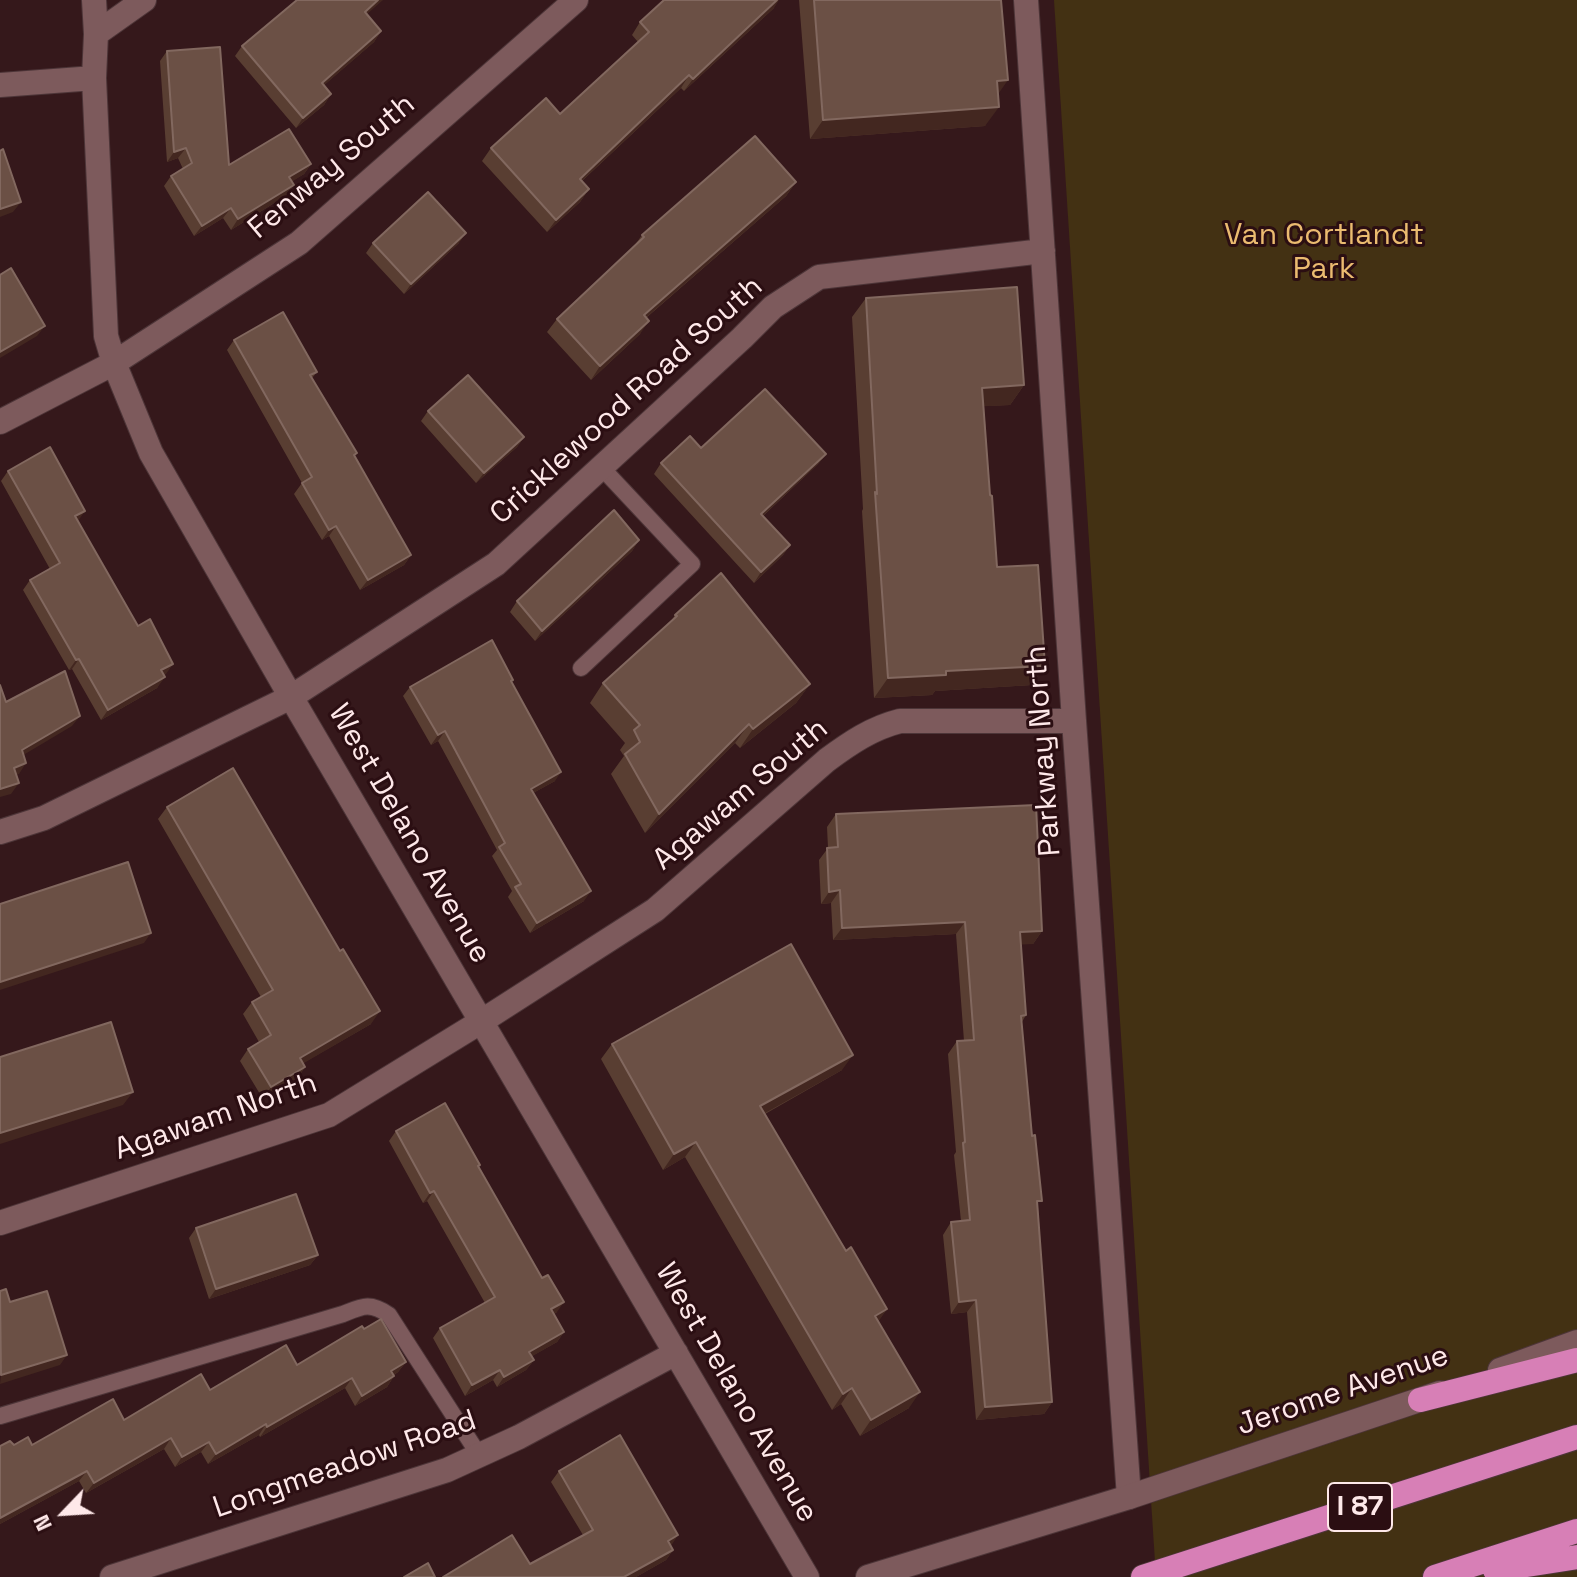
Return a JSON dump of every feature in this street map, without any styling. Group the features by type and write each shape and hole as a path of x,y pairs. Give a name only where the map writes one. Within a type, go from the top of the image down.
{"highway":[{"path":"1420,1400 1577,1360"},
{"name":"I 87","path":"1143,1577 1577,1437"},
{"path":"1435,1577 1577,1531"},
{"path":"1453,1577 1577,1557"}],"street":[{"name":"West Delano Avenue","path":"94,0 94,78 106,336 151,453 807,1577"},
{"path":"96,34 144,0"},
{"name":"Fenway South","path":"0,422 114,363 299,243 576,0"},
{"name":"Parkway North","path":"1026,0 1129,1497"},
{"path":"0,85 94,78"},
{"name":"Cricklewood Road South","path":"0,832 44,818 291,697 496,564 773,307 819,277 1043,251"},
{"name":"Agawam South","path":"482,1021 655,910 855,739 883,725 900,721 1074,721"},
{"name":"Agawam North","path":"0,1223 329,1115 482,1021"},
{"name":"Jerome Avenue","path":"868,1577 1129,1497 1420,1400 1577,1342"},
{"name":"Longmeadow Road","path":"112,1577 447,1470 519,1437 676,1353"}],"lane":[{"path":"581,668 692,564 602,468"},
{"path":"0,1416 364,1306 379,1308 389,1315 479,1455"}],"green space":[{"name":"Van Cortlandt Park","path":"1054,0 1577,0 1577,1577 1156,1577"}],"building":[{"path":"297,0 378,0 365,12 381,31 322,83 331,94 303,118 242,46"},
{"path":"664,0 777,0 693,79 689,75 580,179 589,189 556,220 491,148 546,98 560,114 649,32 640,22"},
{"path":"814,0 1001,0 1008,80 997,81 999,107 823,120"},
{"path":"220,47 229,165 289,129 311,164 289,177 294,185 238,219 231,208 202,226 171,176 192,163 186,148 174,152 167,51"},
{"path":"755,136 796,182 644,315 649,321 600,366 557,319 644,237 642,235"},
{"path":"3,149 21,202 0,209 0,151"},
{"path":"428,192 466,233 411,284 373,243"},
{"path":"11,268 45,326 0,352 0,275"},
{"path":"1017,287 1024,385 982,388 997,567 1038,565 1045,666 946,671 946,675 888,678 866,298"},
{"path":"283,312 317,372 310,375 357,453 354,455 411,555 368,580 336,526 329,530 302,483 312,477 234,340"},
{"path":"468,375 524,437 484,473 428,411"},
{"path":"765,389 826,454 761,514 790,545 761,572 661,463 690,436 701,448"},
{"path":"50,447 85,511 75,516 138,626 150,619 173,664 161,670 165,677 108,710 30,580 60,563 8,471"},
{"path":"614,510 639,540 542,631 517,601"},
{"path":"721,573 810,684 753,729 749,724 659,814 625,754 640,742 634,730 640,725 603,683"},
{"path":"492,640 561,772 531,789 591,891 537,923 515,887 521,884 499,847 505,843 445,731 438,735 410,687"},
{"path":"65,671 80,716 22,750 26,763 14,768 19,783 0,789 0,685 6,702"},
{"path":"233,768 340,951 343,949 380,1011 300,1058 305,1067 271,1087 248,1049 271,1035 252,1002 273,990 167,807"},
{"path":"1036,805 1042,931 1020,932 1026,1015 1021,1016 1032,1136 1035,1135 1042,1201 1037,1201 1052,1402 985,1407 976,1300 959,1302 951,1222 970,1220 957,1041 974,1040 965,922 842,928 840,890 829,892 827,848 838,847 836,814"},
{"path":"128,862 151,933 0,982 0,904"},
{"path":"791,944 853,1055 760,1106 846,1251 851,1247 887,1309 875,1316 920,1392 871,1420 852,1388 843,1394 696,1142 674,1154 612,1044"},
{"path":"111,1022 133,1092 0,1133 0,1057"},
{"path":"445,1103 542,1278 548,1275 564,1302 551,1309 564,1332 529,1352 534,1360 504,1377 500,1370 472,1385 440,1328 495,1297 434,1191 430,1193 396,1131"},
{"path":"296,1194 318,1255 216,1289 196,1228"},
{"path":"6,1289 10,1302 47,1291 67,1355 1,1375 0,1291"},
{"path":"381,1319 406,1362 391,1371 394,1376 362,1396 352,1378 216,1454 209,1442 182,1457 171,1438 94,1483 87,1471 0,1518 0,1446 10,1441 14,1445 28,1437 32,1445 113,1399 124,1420 201,1374 210,1390 286,1345 297,1365 362,1326 364,1329"},
{"path":"620,1435 678,1535 668,1541 673,1550 624,1577 443,1577 512,1535 530,1564 593,1530 559,1471"},
{"path":"428,1563 435,1577 404,1577"}]}
